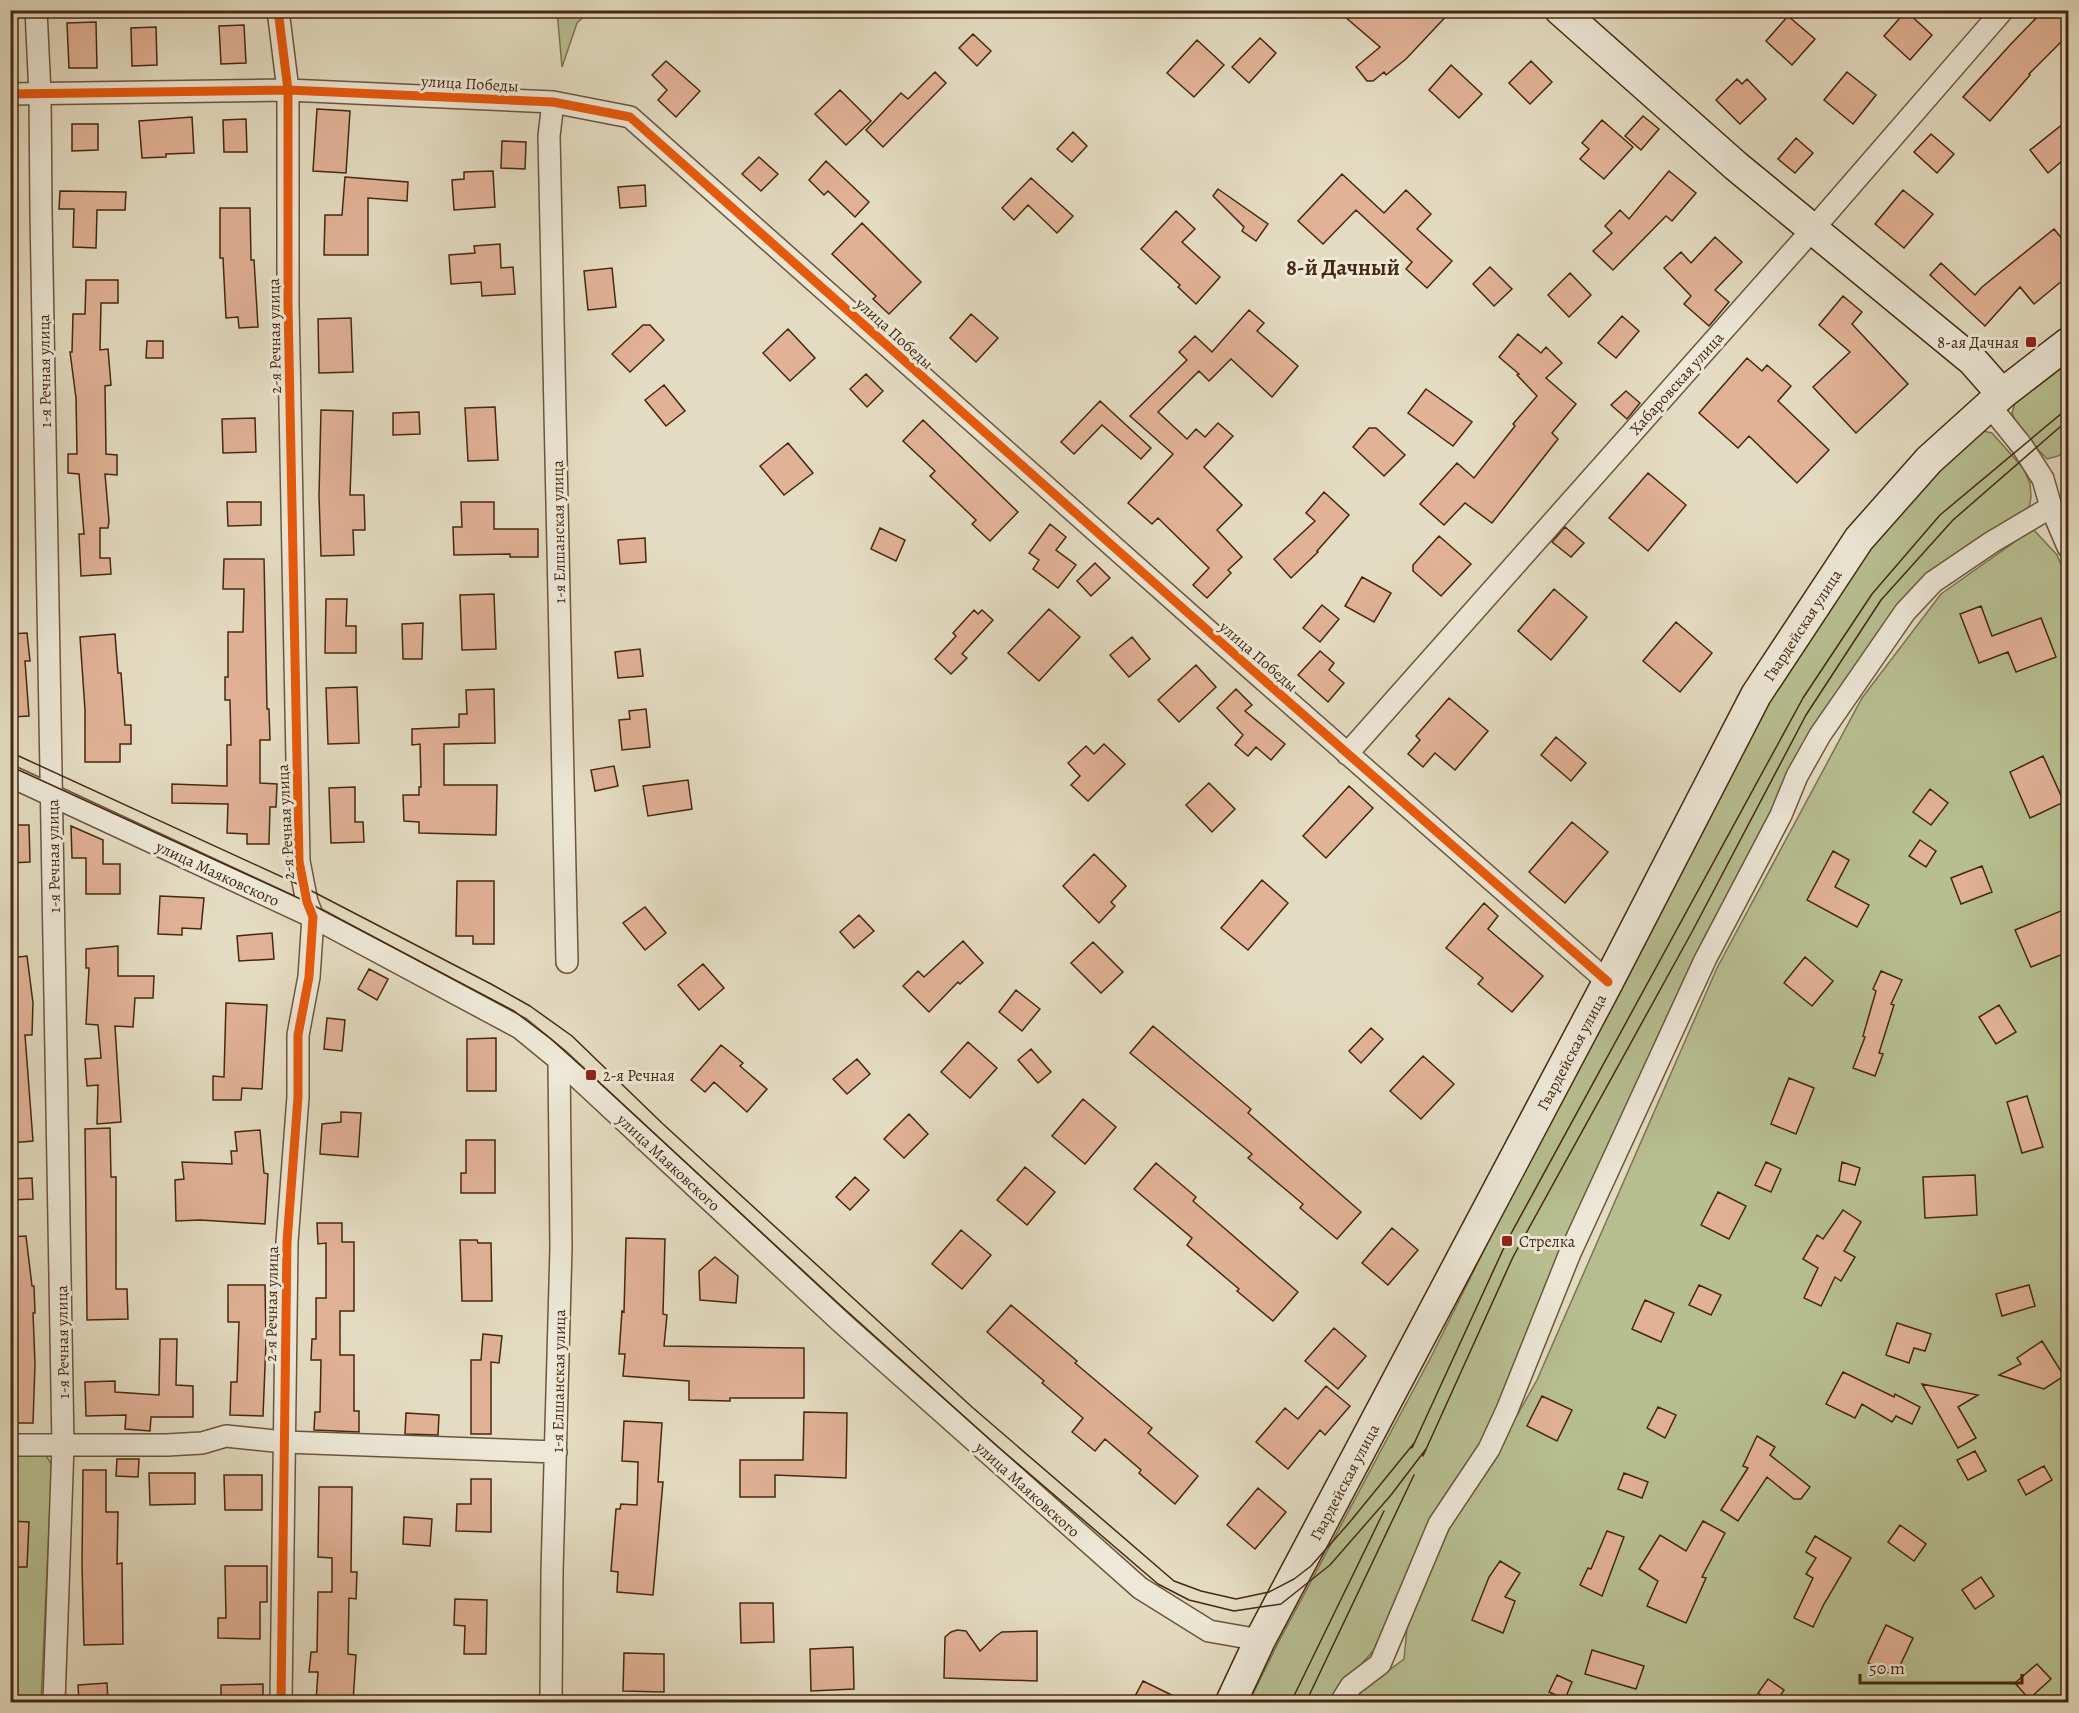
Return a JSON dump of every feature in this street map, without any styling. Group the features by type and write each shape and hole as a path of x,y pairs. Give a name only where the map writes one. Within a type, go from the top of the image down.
{"main road":[{"path":"1560,10 1736,166 1973,361 1996,400"},
{"name":"Гвардейская улица","path":"1231,1702 1260,1640 1608,982 1756,695 1859,539 1929,460 1996,400 2068,343"}],"street":[{"name":"1-я Речная улица","path":"36,10 40,94 40,213 53,796 63,1445 54,1702"},
{"name":"2-я Речная улица","path":"278,10 288,90 288,304 299,861 307,902 313,917 309,977 298,1035 298,1097 287,1242 281,1702"},
{"name":"Хабаровская улица","path":"1347,754 1813,229 2003,10"},
{"name":"улица Победы","path":"10,94 288,90 553,102 630,117 1347,754 1608,982"},
{"name":"1-я Елшанская улица","path":"553,102 549,136 567,962"},
{"path":"1996,400 2043,479 2051,507 2068,547"},
{"path":"1341,1702 1351,1686 1380,1664 1439,1524 1489,1449 1570,1253 1695,982 1781,815 1797,776 1820,735 1905,612 1933,582 1992,542 2051,507"},
{"name":"улица Маяковского","path":"10,776 313,917 520,1028 559,1060 842,1323 1140,1588 1209,1631 1260,1640"},
{"name":"1-я Елшанская улица","path":"551,1702 552,1572 561,1248 559,1060"},
{"path":"10,1445 202,1443 226,1436 284,1442 556,1452"}],"green space":[{"path":"557,11 590,11 577,23 562,67"},
{"path":"2068,358 2068,450 2047,459 2020,431 2012,413 2016,400"},
{"path":"1983,431 1992,433 2023,468 2030,483 2029,508 1946,567 1861,676 1674,1028 1522,1378 1373,1651 1336,1693 1331,1702 1249,1702 1278,1643 1432,1355 1615,986 1767,699 1868,545 1933,468"},
{"path":"2033,529 2057,555 2068,581 2068,1702 1351,1702 1354,1696 1404,1659 1408,1618 1449,1528 1496,1453 1537,1380 1717,968 1862,698 1941,594"},
{"path":"11,1454 45,1454 52,1465 41,1702 11,1702"}],"building":[{"path":"1337,10 1452,10 1406,59 1386,75 1384,72 1373,81 1367,81 1356,67 1380,47"},
{"path":"2044,10 2068,10 2068,35 2029,74 1990,121 1963,97"},
{"path":"1906,11 1932,35 1910,60 1884,36"},
{"path":"1788,16 1815,39 1792,65 1766,41"},
{"path":"96,22 97,68 69,68 67,23"},
{"path":"244,25 246,63 221,64 219,26"},
{"path":"156,27 157,65 132,66 131,28"},
{"path":"973,34 991,51 977,66 959,48"},
{"path":"1260,38 1276,53 1249,83 1232,67"},
{"path":"1197,40 1224,65 1194,97 1167,73"},
{"path":"666,61 700,91 676,117 658,100 667,90 652,75"},
{"path":"1531,61 1552,82 1530,104 1509,83"},
{"path":"1451,65 1482,94 1459,118 1429,90"},
{"path":"935,72 946,83 883,147 866,130 901,93 908,99"},
{"path":"1847,72 1876,95 1853,124 1824,100"},
{"path":"1737,79 1742,84 1747,79 1766,99 1740,124 1716,100"},
{"path":"840,90 871,121 846,145 815,114"},
{"path":"317,109 350,111 346,173 313,171"},
{"path":"1643,116 1659,129 1641,150 1625,136"},
{"path":"192,117 194,153 142,158 139,121"},
{"path":"246,119 247,152 224,152 223,120"},
{"path":"1602,120 1633,147 1604,179 1580,159 1589,149 1582,143"},
{"path":"2068,120 2068,156 2048,173 2030,150"},
{"path":"72,124 98,124 98,150 72,151"},
{"path":"1073,132 1087,146 1072,162 1057,149"},
{"path":"1931,134 1954,154 1937,173 1914,152"},
{"path":"1796,138 1813,153 1795,173 1778,159"},
{"path":"502,141 526,142 525,169 501,168"},
{"path":"759,157 778,174 761,191 742,174"},
{"path":"826,161 869,202 855,217 828,191 824,195 809,180"},
{"path":"493,171 495,207 454,210 452,180 464,179 464,172"},
{"path":"1669,171 1696,193 1672,221 1666,216 1613,270 1593,251 1612,233 1605,226 1620,210 1629,219"},
{"path":"1342,174 1384,213 1406,190 1431,214 1417,229 1452,261 1427,288 1406,269 1412,262 1356,210 1323,244 1298,221"},
{"path":"345,177 408,182 407,201 368,198 368,255 324,255 325,215 342,215"},
{"path":"1031,178 1073,216 1057,233 1028,205 1014,220 1002,208"},
{"path":"645,185 646,206 620,208 618,187"},
{"path":"1218,189 1268,224 1256,241 1242,231 1244,227 1213,196"},
{"path":"1903,190 1933,214 1904,248 1875,224"},
{"path":"60,191 126,192 125,210 97,210 96,248 73,247 74,209 59,209"},
{"path":"220,208 250,208 251,260 254,260 258,327 239,328 238,317 226,318 223,258 220,258"},
{"path":"1176,211 1195,229 1182,242 1220,277 1196,304 1178,287 1180,285 1141,249"},
{"path":"862,223 921,282 889,314 873,299 876,296 832,254"},
{"path":"2054,229 2068,246 2068,276 2034,304 2020,287 1985,326 1930,275 1941,263 1975,295"},
{"path":"1715,237 1742,262 1715,290 1729,302 1709,326 1684,304 1691,296 1664,268 1681,252 1691,263"},
{"path":"500,244 501,268 513,267 515,294 482,296 481,282 451,284 449,255 475,253 474,246"},
{"path":"1490,267 1512,289 1494,306 1473,284"},
{"path":"612,268 616,307 588,310 584,271"},
{"path":"1570,273 1591,295 1569,317 1548,295"},
{"path":"86,280 118,280 118,303 101,303 100,350 108,349 111,385 105,386 106,454 117,455 117,475 105,474 109,521 108,528 100,528 100,558 110,558 111,574 81,576 79,534 84,534 79,474 68,473 68,454 77,454 76,398 70,352 72,352 73,314 85,314"},
{"path":"1843,296 1862,312 1852,324 1908,384 1856,433 1813,387 1850,352 1819,325"},
{"path":"1249,310 1264,323 1257,331 1298,366 1272,397 1231,359 1209,381 1199,371 1158,412 1187,439 1196,429 1205,437 1218,423 1233,436 1204,467 1242,505 1217,530 1242,557 1228,570 1231,573 1207,598 1193,585 1209,568 1158,518 1152,524 1128,503 1173,454 1130,416 1187,360 1179,352 1195,336 1212,352"},
{"path":"971,314 998,338 976,362 950,338"},
{"path":"1622,316 1639,331 1616,358 1598,343"},
{"path":"351,318 353,372 319,373 318,319"},
{"path":"643,325 650,325 664,340 630,372 612,354"},
{"path":"788,329 815,358 790,381 763,353"},
{"path":"1518,334 1541,353 1546,347 1562,363 1546,378 1576,404 1552,433 1558,439 1492,523 1465,503 1444,525 1420,504 1457,463 1474,478 1515,426 1513,424 1537,396 1517,375 1519,374 1499,357"},
{"path":"147,341 163,341 163,358 146,358"},
{"path":"1747,358 1762,371 1767,365 1791,386 1778,401 1829,450 1797,483 1749,436 1738,448 1699,413"},
{"path":"866,374 883,391 867,407 850,389"},
{"path":"664,385 685,411 666,426 645,400"},
{"path":"1426,389 1472,422 1453,446 1408,413"},
{"path":"1626,391 1640,403 1627,419 1611,405"},
{"path":"1100,401 1151,448 1141,459 1102,425 1074,454 1061,442"},
{"path":"495,407 498,460 468,461 465,408"},
{"path":"321,410 353,411 350,495 364,495 365,530 353,530 354,555 321,556 319,496"},
{"path":"419,412 420,434 393,435 393,413"},
{"path":"255,418 256,452 223,453 222,419"},
{"path":"923,420 1018,512 990,541 972,524 976,520 930,476 935,471 903,441"},
{"path":"1369,428 1376,428 1405,455 1384,476 1353,447"},
{"path":"788,443 813,473 784,495 760,466"},
{"path":"1648,473 1686,505 1648,551 1609,518"},
{"path":"1324,492 1349,515 1318,552 1291,578 1274,559 1315,521 1306,513"},
{"path":"227,502 261,502 261,525 228,526"},
{"path":"461,502 494,502 494,529 538,529 538,557 510,557 510,554 454,555 453,527 462,527"},
{"path":"1050,524 1066,537 1056,550 1076,565 1058,588 1033,569 1039,560 1029,553"},
{"path":"1565,527 1584,543 1571,557 1552,542"},
{"path":"880,528 905,540 896,561 871,549"},
{"path":"1439,536 1471,564 1441,596 1413,571 1413,565"},
{"path":"645,538 646,562 620,564 618,540"},
{"path":"224,559 264,559 267,709 269,709 270,740 260,740 260,783 277,784 276,807 270,807 269,844 247,844 247,834 227,833 228,804 172,803 172,784 227,786 227,745 231,745 230,700 225,700 225,677 228,677 228,632 243,632 244,589 223,589"},
{"path":"1095,563 1110,578 1091,596 1077,581"},
{"path":"1362,577 1391,593 1374,622 1345,606"},
{"path":"1554,589 1587,617 1551,660 1518,631"},
{"path":"494,594 496,649 462,650 460,595"},
{"path":"326,599 347,599 346,626 356,626 356,653 325,653"},
{"path":"1322,605 1339,619 1320,642 1303,628"},
{"path":"1981,606 1992,636 2041,618 2056,657 2016,672 2008,652 1979,663 1960,614"},
{"path":"1049,609 1080,637 1039,681 1008,653"},
{"path":"974,610 978,614 982,610 993,620 962,654 967,658 951,674 935,659 956,636 953,633"},
{"path":"1676,622 1712,653 1680,692 1643,661"},
{"path":"423,623 422,659 403,659 402,624"},
{"path":"27,633 30,661 25,661 29,716 10,717 10,634"},
{"path":"115,634 125,725 131,725 131,744 120,744 120,762 85,762 85,710 80,637"},
{"path":"1132,637 1150,659 1129,677 1110,655"},
{"path":"640,649 643,676 618,678 615,652"},
{"path":"1320,651 1334,663 1329,670 1344,683 1328,702 1298,675"},
{"path":"1196,665 1216,687 1179,722 1158,700"},
{"path":"357,687 359,743 328,744 326,688"},
{"path":"494,689 495,743 444,744 444,785 497,785 496,835 419,833 419,822 404,821 403,795 419,795 419,787 421,787 420,744 412,745 412,729 459,727 459,714 467,714 466,690"},
{"path":"1236,689 1252,705 1245,711 1285,744 1271,760 1256,747 1248,756 1235,745 1243,735 1217,708"},
{"path":"1449,698 1488,731 1455,770 1435,753 1423,767 1408,754 1420,740 1416,736"},
{"path":"646,709 650,747 622,750 619,720 630,719 629,711"},
{"path":"1556,737 1586,763 1571,781 1541,755"},
{"path":"1104,744 1125,764 1088,801 1071,785 1080,776 1068,763 1086,746 1094,754"},
{"path":"2043,756 2064,802 2030,818 2010,772"},
{"path":"614,766 618,786 595,791 591,770"},
{"path":"688,780 692,809 648,816 643,786"},
{"path":"1209,783 1235,809 1212,832 1186,805"},
{"path":"1349,786 1373,808 1326,858 1303,836"},
{"path":"355,787 355,822 363,822 364,842 331,843 329,788"},
{"path":"1930,789 1948,803 1931,825 1913,812"},
{"path":"1572,822 1608,852 1565,903 1529,872"},
{"path":"10,825 29,825 30,862 10,863"},
{"path":"71,826 103,840 103,864 120,864 120,894 86,894 86,858 72,858"},
{"path":"1920,840 1936,851 1926,867 1909,856"},
{"path":"1833,851 1849,860 1835,887 1869,905 1857,927 1807,900"},
{"path":"1094,854 1126,886 1111,902 1115,906 1099,923 1063,886"},
{"path":"1982,866 1992,892 1961,904 1951,878"},
{"path":"1262,880 1288,903 1248,950 1221,928"},
{"path":"457,881 494,881 494,944 473,944 473,936 456,936"},
{"path":"160,896 204,898 201,929 182,928 182,935 158,934"},
{"path":"1484,903 1498,916 1488,929 1543,976 1512,1012 1478,984 1483,978 1446,948"},
{"path":"645,907 666,933 645,950 623,923"},
{"path":"2068,908 2068,952 2031,967 2015,930"},
{"path":"859,915 874,931 854,948 840,932"},
{"path":"272,933 274,959 239,961 237,936"},
{"path":"963,941 983,963 960,984 958,982 929,1012 903,986 918,971 924,977"},
{"path":"1093,942 1123,972 1101,993 1071,963"},
{"path":"118,946 118,976 154,976 153,998 135,998 133,1027 115,1026 121,1122 97,1124 98,1085 87,1086 85,1059 101,1058 98,1025 86,1024 89,968 86,968 86,949"},
{"path":"27,956 33,1003 32,1035 25,1035 33,1141 10,1143 10,958"},
{"path":"1805,957 1833,981 1812,1006 1784,983"},
{"path":"703,964 724,988 699,1010 678,985"},
{"path":"369,969 388,979 377,1000 358,989"},
{"path":"1881,971 1902,980 1891,1004 1894,1005 1879,1053 1883,1054 1875,1076 1853,1068 1865,1037 1863,1036 1876,991 1873,989"},
{"path":"1016,990 1040,1009 1022,1031 999,1012"},
{"path":"226,1003 267,1005 262,1089 242,1088 241,1100 213,1100 213,1076 224,1077"},
{"path":"1999,1005 2016,1032 1996,1044 1979,1017"},
{"path":"327,1018 345,1020 342,1051 324,1049"},
{"path":"1153,1026 1251,1109 1248,1113 1361,1212 1337,1239 1300,1208 1303,1204 1248,1158 1252,1154 1130,1053"},
{"path":"1371,1028 1383,1039 1361,1063 1349,1051"},
{"path":"496,1038 496,1091 467,1091 467,1039"},
{"path":"968,1042 997,1068 970,1098 941,1072"},
{"path":"721,1045 743,1063 740,1066 767,1089 747,1112 714,1082 705,1092 691,1080"},
{"path":"1031,1049 1051,1072 1038,1083 1018,1060"},
{"path":"1423,1056 1454,1084 1421,1119 1390,1091"},
{"path":"857,1059 870,1074 847,1094 833,1079"},
{"path":"1789,1078 1814,1088 1796,1134 1771,1124"},
{"path":"2027,1096 2043,1147 2022,1153 2007,1102"},
{"path":"1083,1099 1116,1127 1085,1164 1052,1136"},
{"path":"341,1112 361,1113 358,1157 320,1154 322,1124 341,1122"},
{"path":"909,1114 928,1134 904,1158 884,1139"},
{"path":"110,1128 111,1177 116,1177 116,1289 127,1289 128,1319 87,1320 85,1129"},
{"path":"260,1130 264,1173 268,1174 265,1224 200,1220 176,1221 175,1180 184,1179 182,1162 232,1164 231,1151 237,1151 235,1132"},
{"path":"466,1140 495,1140 495,1193 461,1193 461,1173 466,1173"},
{"path":"1766,1162 1781,1169 1771,1192 1755,1185"},
{"path":"1842,1162 1860,1168 1855,1185 1839,1181"},
{"path":"1156,1163 1196,1197 1193,1201 1298,1292 1273,1321 1187,1245 1192,1238 1134,1189"},
{"path":"1025,1167 1055,1192 1027,1225 997,1200"},
{"path":"1975,1175 1977,1215 1925,1218 1923,1177"},
{"path":"855,1177 869,1190 850,1210 836,1197"},
{"path":"32,1178 33,1199 10,1200 10,1179"},
{"path":"1718,1192 1746,1206 1729,1239 1701,1225"},
{"path":"1843,1210 1861,1222 1844,1251 1855,1257 1841,1281 1835,1277 1821,1306 1804,1298 1818,1268 1803,1259 1817,1235 1823,1239"},
{"path":"317,1223 342,1223 342,1242 354,1242 354,1311 340,1311 340,1355 354,1355 354,1411 359,1411 359,1432 314,1430 315,1412 320,1412 321,1360 311,1360 312,1339 316,1339 316,1298 326,1298 326,1243 318,1244"},
{"path":"1392,1228 1418,1250 1388,1285 1362,1263"},
{"path":"961,1230 991,1255 962,1289 932,1264"},
{"path":"26,1236 32,1286 34,1286 33,1423 10,1423 10,1374 17,1374 15,1314 10,1314 10,1237"},
{"path":"626,1238 665,1239 663,1314 667,1315 664,1346 804,1348 804,1398 689,1400 689,1381 623,1376 625,1354 619,1354 622,1311 624,1312"},
{"path":"460,1240 491,1243 492,1301 462,1301"},
{"path":"715,1257 738,1276 736,1303 700,1300 699,1271"},
{"path":"228,1285 265,1285 266,1341 263,1416 230,1415 231,1382 237,1382 239,1322 228,1322"},
{"path":"1699,1285 1721,1295 1711,1315 1689,1305"},
{"path":"2029,1285 2035,1306 2002,1316 1996,1294"},
{"path":"1645,1300 1674,1313 1661,1342 1632,1329"},
{"path":"1011,1305 1152,1428 1148,1433 1198,1476 1175,1504 1105,1439 1095,1451 1072,1432 1083,1418 987,1332"},
{"path":"1897,1323 1931,1334 1925,1351 1914,1348 1909,1363 1886,1355"},
{"path":"1334,1328 1366,1356 1338,1389 1305,1361"},
{"path":"483,1334 502,1336 499,1363 491,1362 491,1434 471,1434 471,1360 481,1360"},
{"path":"160,1339 177,1339 176,1385 193,1386 193,1417 151,1417 150,1431 125,1429 126,1415 86,1416 85,1382 115,1381 115,1392 159,1395"},
{"path":"2042,1341 2064,1376 2044,1389 1999,1375 2021,1364 2017,1358"},
{"path":"1843,1372 1920,1407 1912,1424 1896,1416 1892,1422 1862,1404 1855,1418 1826,1404"},
{"path":"1922,1384 1978,1395 1958,1407 1976,1438 1958,1448"},
{"path":"1326,1386 1350,1406 1325,1435 1320,1430 1288,1469 1256,1442 1285,1408 1298,1419"},
{"path":"1542,1396 1572,1410 1557,1441 1527,1426"},
{"path":"1658,1407 1676,1415 1665,1438 1647,1428"},
{"path":"804,1412 847,1413 846,1478 775,1475 775,1497 740,1497 740,1460 803,1460"},
{"path":"406,1413 439,1415 438,1435 405,1434"},
{"path":"624,1421 662,1423 658,1482 663,1482 653,1595 617,1592 618,1572 611,1571 616,1509 620,1509 621,1504 637,1505 638,1462 622,1461"},
{"path":"1757,1436 1775,1447 1770,1455 1810,1487 1801,1499 1794,1499 1767,1477 1738,1521 1721,1510 1748,1468 1743,1466"},
{"path":"1975,1451 1986,1471 1968,1480 1957,1460"},
{"path":"117,1459 139,1459 138,1477 116,1476"},
{"path":"2044,1466 2052,1480 2026,1495 2018,1480"},
{"path":"83,1470 106,1470 106,1512 118,1512 117,1564 122,1563 123,1644 84,1645"},
{"path":"149,1473 195,1473 195,1504 150,1505"},
{"path":"1624,1473 1648,1482 1642,1498 1618,1489"},
{"path":"224,1475 262,1475 262,1510 225,1510"},
{"path":"471,1479 491,1479 491,1532 456,1531 457,1504 471,1504"},
{"path":"319,1487 352,1487 351,1572 357,1572 356,1599 349,1598 348,1654 356,1655 353,1702 316,1702 318,1672 309,1672 311,1652 317,1652 318,1592 332,1592 332,1558 318,1557"},
{"path":"1258,1488 1286,1512 1255,1549 1227,1525"},
{"path":"404,1517 432,1519 430,1546 403,1544"},
{"path":"10,1521 29,1522 27,1567 10,1567"},
{"path":"1703,1521 1725,1533 1702,1577 1706,1578 1686,1623 1647,1606 1658,1581 1639,1569 1660,1535 1686,1551"},
{"path":"1900,1525 1926,1544 1914,1561 1888,1542"},
{"path":"1607,1531 1624,1537 1602,1596 1580,1585 1588,1568 1591,1569"},
{"path":"1815,1536 1851,1558 1813,1627 1794,1618 1813,1578 1806,1574 1816,1558 1806,1552"},
{"path":"1500,1561 1520,1573 1505,1597 1515,1601 1503,1633 1472,1620 1489,1577"},
{"path":"225,1566 267,1566 267,1602 260,1602 260,1639 218,1638 218,1618 226,1618"},
{"path":"1981,1577 1994,1596 1975,1609 1962,1590"},
{"path":"455,1599 487,1600 486,1654 464,1654 465,1626 454,1625"},
{"path":"740,1603 773,1603 774,1642 741,1643"},
{"path":"1886,1625 1913,1638 1895,1676 1868,1663"},
{"path":"957,1630 966,1631 980,1651 1002,1632 1037,1631 1037,1681 944,1678 945,1637"},
{"path":"853,1647 854,1689 811,1691 810,1649"},
{"path":"1592,1650 1644,1666 1636,1689 1585,1674"},
{"path":"624,1653 664,1654 664,1692 623,1691"},
{"path":"2037,1664 2051,1679 2029,1699 2015,1683"},
{"path":"1557,1675 1572,1682 1565,1699 1549,1692"},
{"path":"1768,1679 1784,1690 1776,1702 1771,1702 1758,1693"},
{"path":"1143,1681 1186,1702 1132,1702"},
{"path":"107,1683 108,1702 79,1702 78,1685"},
{"path":"263,1684 263,1702 221,1702 221,1685"}],"tram line":[{"path":"1412,1448 1507,1241 1803,698 1872,594 1940,515 2068,408"},
{"path":"1423,1456 1513,1257 1693,930 1806,715 1881,600 1953,520 2068,420"},
{"path":"10,752 304,887 530,1006 572,1036 663,1124 972,1407 1174,1581 1201,1591 1236,1599 1269,1592 1294,1579 1311,1566 1349,1523 1415,1442"},
{"path":"10,766 307,902 514,1011 551,1039 591,1075 997,1446 1158,1584 1189,1600 1234,1611 1281,1604 1330,1565 1391,1495 1426,1449"},
{"path":"1306,1702 1414,1475"},
{"path":"1291,1702 1384,1511"}],"cycle path":[{"path":"278,10 288,90 288,304 299,861 307,902 313,917 309,977 298,1035 298,1097 287,1242 281,1702"},
{"path":"10,94 288,90 553,102 630,117 1250,668 1608,982"}],"place":[{"name":"8-ая Дачная","path":"2031,342"},
{"name":"2-я Речная","path":"591,1075"},
{"name":"Стрелка","path":"1507,1241"}],"district":[{"name":"8-й Дачный","path":"1343,267"}]}
